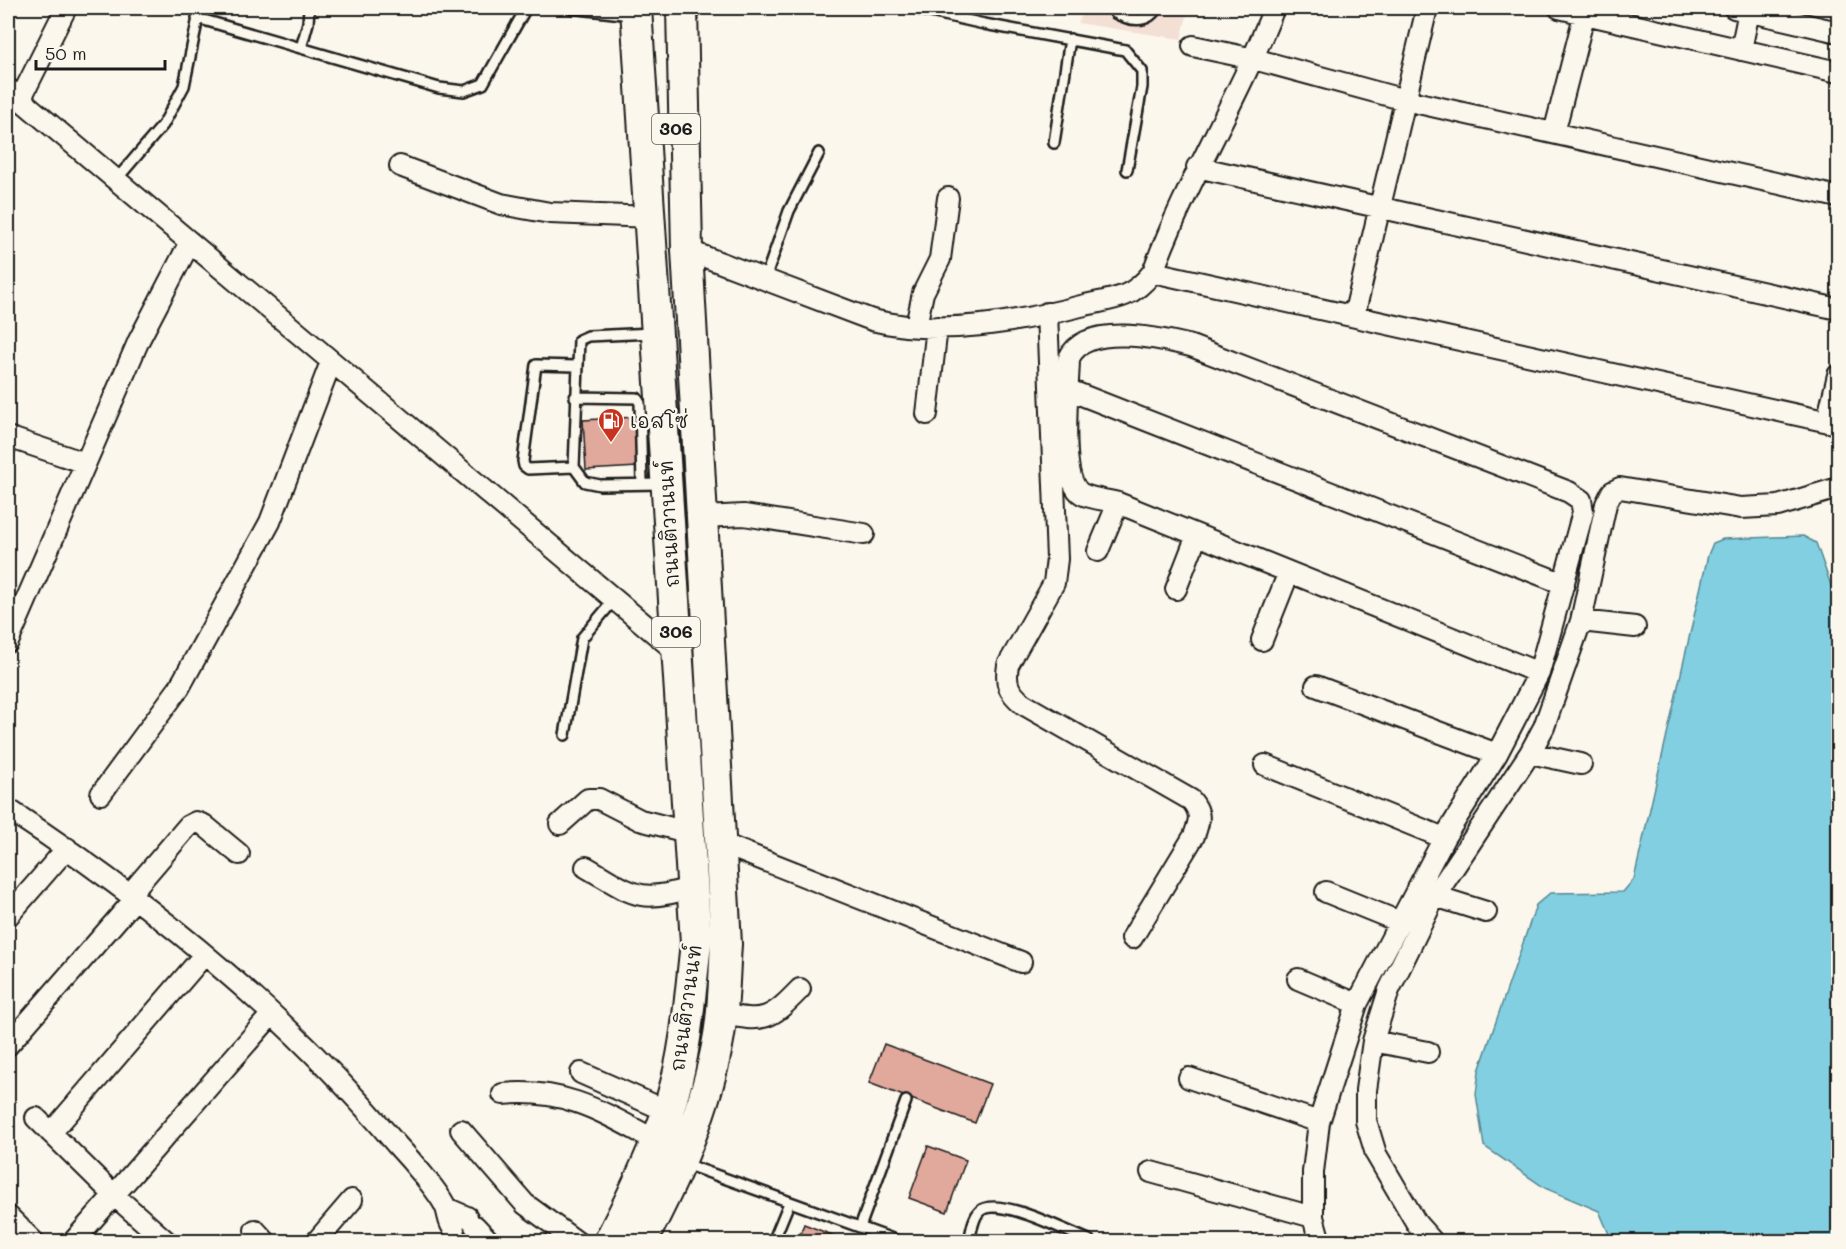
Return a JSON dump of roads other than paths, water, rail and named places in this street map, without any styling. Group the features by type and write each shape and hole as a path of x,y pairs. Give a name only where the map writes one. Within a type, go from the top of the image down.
{"main road":[{"name":"306","path":"666,8 687,250"},
{"name":"ถนนติวานนท์","path":"641,1242 680,1162 703,1101 719,1035 726,944 723,844 687,250 682,8"},
{"name":"ถนนติวานนท์","path":"609,1242 667,1111 686,1033 696,943 677,652 655,484 658,333 636,12"}],"street":[{"path":"66,8 14,94 677,652"},
{"path":"687,250 872,320 896,326 937,327 988,323 1047,313 1126,295 1143,285 1153,272 1197,167 1254,59 1274,8"},
{"path":"1354,316 1427,8"},
{"path":"1559,8 1586,10 1741,50 1839,72"},
{"path":"1741,50 1742,9 1839,32"},
{"path":"1554,133 1586,10"},
{"path":"1193,46 1254,59 1405,100 1839,197"},
{"path":"400,166 501,204 550,213 651,217"},
{"path":"1197,167 1839,309"},
{"path":"916,326 923,293 940,259 948,198"},
{"path":"8,642 139,340 189,242"},
{"path":"1153,272 1833,423 1839,375"},
{"path":"1047,313 1057,540 1056,567 1054,583 1008,665 1005,680 1009,692 1023,704 1191,800 1199,810 1200,820 1194,836 1132,938"},
{"path":"927,414 937,327"},
{"path":"1320,1242 1314,1217 1313,1172 1319,1122 1357,1004 1443,838 1497,754 1539,673 1583,512 1581,500 1558,488 1191,346 1159,338 1106,336 1084,341 1074,348 1069,358 1066,454 1072,484 1082,494 1118,503 1539,673"},
{"path":"101,794 179,688 270,522 331,362"},
{"path":"1069,390 1564,584"},
{"path":"8,437 85,464"},
{"path":"1433,1242 1417,1224 1377,1154 1366,1121 1366,1090 1373,1041 1389,990 1435,896 1530,753 1544,727 1581,621 1606,504 1612,492 1620,488 1741,508 1778,506 1839,488"},
{"path":"1098,551 1118,503"},
{"path":"703,517 750,516 864,534"},
{"path":"1176,589 1197,535"},
{"path":"1262,640 1289,572"},
{"path":"1581,621 1635,627"},
{"path":"1316,686 1497,754"},
{"path":"1530,753 1581,764"},
{"path":"1265,765 1443,838"},
{"path":"560,824 588,799 599,799 639,820 690,833"},
{"path":"8,809 67,848 132,897 272,1014 390,1136 464,1231 490,1242"},
{"path":"8,1045 132,897 188,826 196,822 204,825 239,854"},
{"path":"723,844 1021,962"},
{"path":"8,916 67,848"},
{"path":"586,867 628,891 645,897 663,897 693,887"},
{"path":"1326,892 1400,922"},
{"path":"1435,896 1486,912"},
{"path":"51,1133 204,955"},
{"path":"1298,979 1357,1004"},
{"path":"721,1014 759,1019 774,1015 800,989"},
{"path":"73,1242 272,1014"},
{"path":"1373,1041 1428,1052"},
{"path":"581,1073 667,1111"},
{"path":"1189,1078 1319,1122"},
{"path":"503,1094 530,1091 578,1101 655,1140"},
{"path":"36,1118 115,1196 168,1242"},
{"path":"460,1131 525,1204 577,1242"},
{"path":"1151,1172 1314,1217"},
{"path":"316,1242 352,1200"},
{"path":"8,1216 34,1242"}],"lane":[{"path":"116,180 163,125 184,86 200,8"},
{"path":"301,48 308,23 309,8"},
{"path":"197,18 439,88 464,91 483,84 526,8"},
{"path":"570,8 636,12"},
{"path":"913,8 1125,50 1142,71 1142,87 1127,170"},
{"path":"1114,8 1115,13 1120,16 1139,21 1153,14 1157,8"},
{"path":"1054,143 1070,39"},
{"path":"765,279 789,211 819,153"},
{"path":"575,397 637,399 640,404 655,484 600,485 585,482 574,467 575,397 578,345 583,337 658,333"},
{"path":"574,467 528,469 524,466 523,461 536,365 576,366"},
{"path":"565,735 582,638 614,600"},
{"path":"860,1227 906,1101"},
{"path":"680,1162 902,1242"},
{"path":"773,1242 789,1203"},
{"path":"969,1242 978,1213 988,1205 1005,1206 1089,1240"}],"water":[{"path":"1803,536 1816,543 1833,591 1838,593 1838,1241 1612,1241 1599,1211 1545,1188 1484,1146 1476,1094 1479,1071 1536,905 1550,893 1623,892 1634,879 1708,555 1713,543 1723,539"}],"place":[{"name":"เอสโซ่","path":"611,444"}]}
